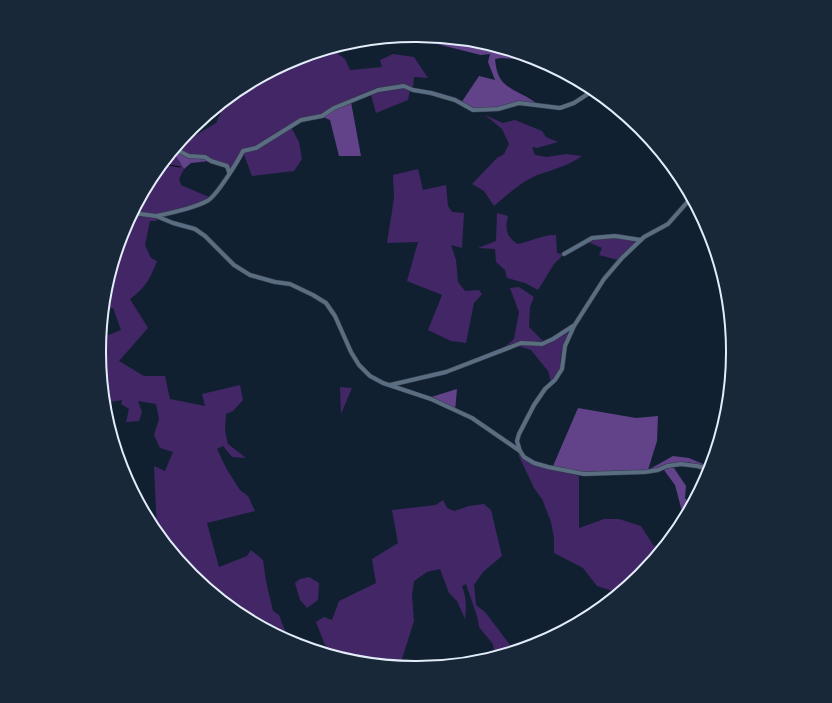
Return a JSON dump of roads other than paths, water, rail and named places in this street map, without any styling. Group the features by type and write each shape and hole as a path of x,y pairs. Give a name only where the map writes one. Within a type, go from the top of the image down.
{"street":[{"path":"156,216 175,212 208,201 216,193 243,151 256,148 301,120 322,116 334,108 378,90 404,86 413,90 431,93 455,100 473,110 498,109 519,103 560,108 574,103 588,94"},
{"path":"179,151 188,156 205,157 227,166 229,172"},
{"path":"687,202 668,224 644,237 622,258 604,279 576,324 565,346 562,369 534,405 517,441 520,451 524,457 534,464 584,474 645,472 658,470 667,466 682,464 703,468"},
{"path":"139,214 156,216 173,223 195,229 205,236 234,265 250,275 290,284 326,303 336,316 351,352 359,365 370,376 383,383 431,399 472,418 520,451"},
{"path":"564,254 592,238 615,236 641,240"},
{"path":"390,385 446,372 521,343 542,344 554,340 576,324"}],"waterway":[{"path":"169,165 180,167"}]}
